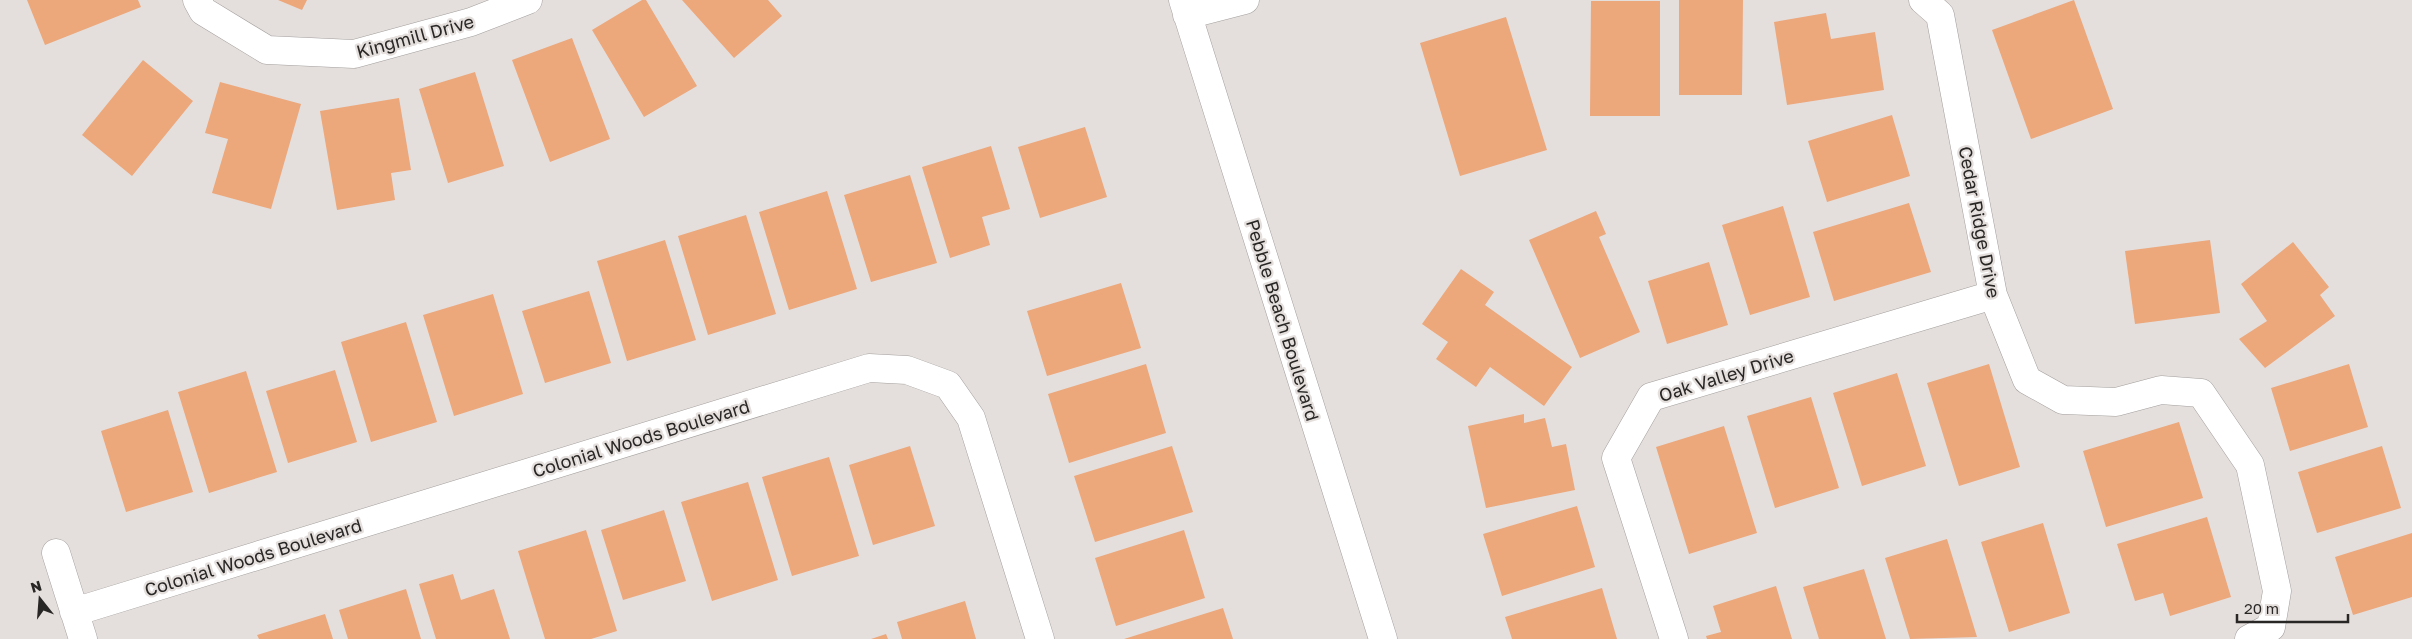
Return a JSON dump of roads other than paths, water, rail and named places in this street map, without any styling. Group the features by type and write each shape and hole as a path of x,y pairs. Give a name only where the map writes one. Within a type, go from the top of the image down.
{"street":[{"name":"Kingmill Drive","path":"197,0 203,11 267,50 354,54 470,22 528,0"},
{"path":"1185,7 1245,0"},
{"name":"Cedar Ridge Drive","path":"1922,0 1940,15 1993,296 2027,380 2063,400 2116,402 2161,390 2201,393 2250,465 2277,591 2271,627 2249,639"},
{"name":"Pebble Beach Boulevard","path":"1185,7 1383,639"},
{"name":"Oak Valley Drive","path":"1674,639 1616,458 1652,397 1993,296"},
{"name":"Colonial Woods Boulevard","path":"74,612 869,368 907,370 948,385 971,418 1040,639"},
{"path":"56,553 83,639"}]}
